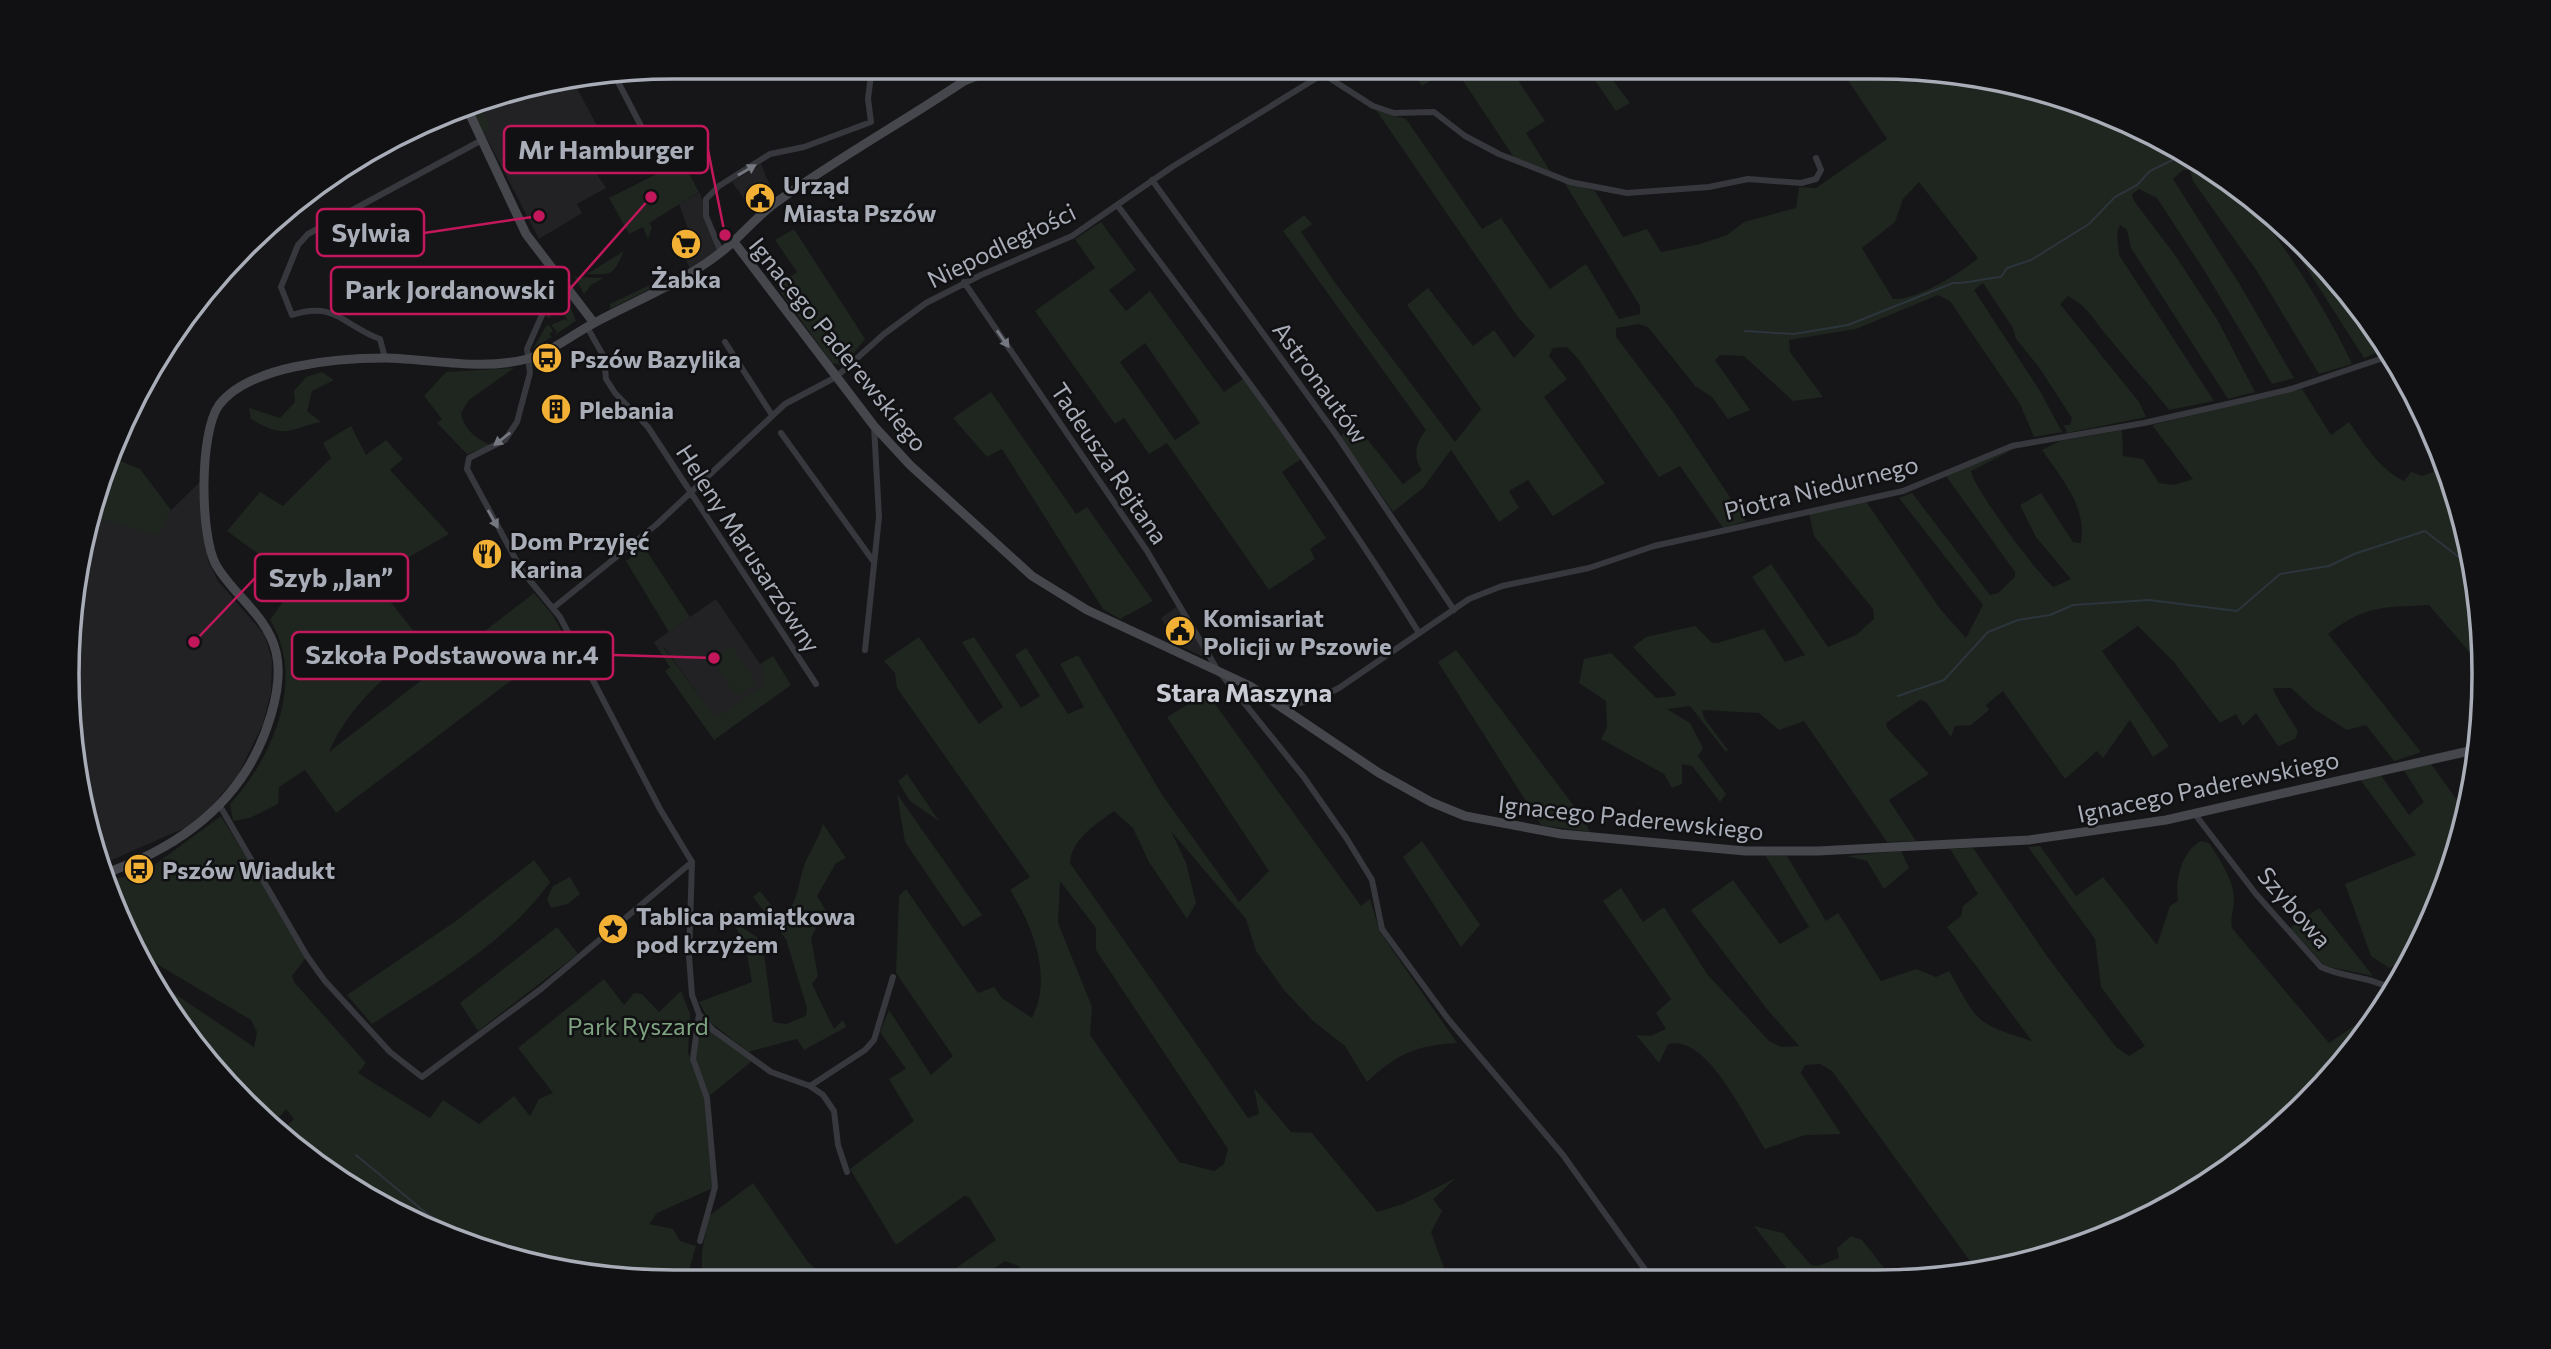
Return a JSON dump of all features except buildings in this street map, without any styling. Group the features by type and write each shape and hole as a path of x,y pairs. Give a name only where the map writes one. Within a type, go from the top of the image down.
{"street":[{"path":"870,79 868,99 871,122 887,133"},
{"path":"112,870 160,850 192,830 220,806 242,779 261,744 274,703 278,668 268,631 220,571 209,547 206,459 214,414 232,391 282,371 315,364 384,358 472,365 528,358 688,274 734,242 775,203 969,79"},
{"name":"Niepodległości","path":"553,607 690,495 785,404 836,377 884,334 926,303 964,282 1072,236 1152,180 1309,79"},
{"path":"1333,79 1373,106 1394,113 1434,112 1465,136 1516,162 1570,182 1603,189 1627,192 1669,191 1748,179 1801,183 1816,179 1821,170 1816,158"},
{"path":"618,82 654,151"},
{"path":"470,115 526,234 591,325"},
{"path":"721,252 706,216 706,199 719,186 770,154 804,148 871,122"},
{"path":"384,358 380,339 355,330 346,321 321,309 292,315 282,287 298,245 308,234 482,140"},
{"name":"Astronautów","path":"1152,180 1335,433 1454,610"},
{"path":"1118,206 1275,417 1382,572 1419,633"},
{"name":"Ignacego Paderewskiego","path":"734,242 874,426 939,493 1032,576 1087,610 1217,669 1431,803 1477,819 1561,834 1720,849 1818,851 2029,840 2166,820 2467,751"},
{"path":"559,277 545,281 542,315 527,349 530,373 523,408 505,440 469,458 467,469 522,571 553,607 658,807 692,862 689,956 692,995 699,1014 713,1030 771,1072 810,1086 824,1095 834,1111 838,1144 847,1172"},
{"name":"Tadeusza Rejtana","path":"964,282 1081,451 1180,605 1217,669 1303,776 1347,839 1372,880 1382,929 1448,1019 1563,1155 1645,1270"},
{"name":"Heleny Marusarzówny","path":"591,325 604,357 606,380 648,427 816,684"},
{"path":"725,342 772,415"},
{"name":"Piotra Niedurnego","path":"1281,708 1318,698 1339,688 1473,597 1502,586 1590,568 1654,546 1916,487 2012,446 2144,423 2232,403 2291,388 2381,359"},
{"path":"865,650 879,495 874,426"},
{"path":"781,433 874,562"},
{"path":"220,806 307,956 325,981 390,1052 422,1077 541,989 692,862"},
{"name":"Szybowa","path":"2194,813 2256,894 2321,967 2335,974 2375,979 2384,985"},
{"path":"810,1086 865,1050 874,1040 893,977"},
{"path":"699,1014 693,1059 707,1098 715,1187 700,1241"}],"shaded area":[{"path":"576,87 609,148 587,159 606,188 577,204 582,213 539,239 474,114 520,99"},
{"path":"761,164 774,195 754,212 732,182"},
{"path":"700,192 717,251 690,268 674,238 688,229 679,204"},
{"path":"200,482 208,560 218,581 264,634 272,659 271,692 263,724 237,777 205,813 187,827 109,861 90,791 80,713 80,636 90,558 100,518 158,535 171,510"},
{"path":"716,599 760,664 766,668 766,684 716,719 664,647 660,652 654,642"},
{"path":"1179,605 1210,660 1176,644 1161,618"}],"green space":[{"path":"1418,79 1433,79 1422,86"},
{"path":"1462,79 1517,79 1545,121 1526,133 1550,171 1515,159"},
{"path":"1594,79 1612,79 1630,103 1616,111"},
{"path":"1847,79 1915,80 1954,84 1993,90 2068,110 2140,140 2174,159 2207,179 2268,226 2330,320 2352,364 2319,374 2257,271 2193,181 2190,170 2183,170 2173,179 2240,285 2294,378 2272,384 2204,270 2157,198 2139,189 2132,194 2134,201 2175,255 2218,321 2255,392 2228,399 2131,248 2127,230 2120,225 2117,233 2119,255 2214,401 2169,410 2087,310 2068,296 2060,304 2139,402 2146,417 2067,433 2064,425 2070,425 2072,418 2038,366 2016,339 2013,328 1983,283 1974,290 2040,391 2062,432 2034,437 2020,404 1950,301 1938,295 1856,329 1789,340 1790,352 1823,397 1793,401 1744,356 1720,355 1715,360 1750,410 1728,419 1712,397 1695,386 1648,327 1638,324 1616,328 1616,337 1673,412 1746,521 1723,528 1680,466 1659,477 1579,360 1567,347 1553,348 1549,356 1567,379 1544,397 1605,483 1553,516 1528,480 1509,491 1519,508 1499,522 1451,450 1423,488 1393,512 1340,436 1356,425 1403,484 1422,470 1416,450 1426,430 1283,231 1304,215 1312,224 1301,232 1333,280 1455,442 1481,409 1407,305 1428,288 1473,346 1494,330 1514,358 1535,336 1518,317 1376,110 1406,119 1482,229 1501,218 1550,289 1586,264 1619,319 1640,314 1640,306 1564,182 1595,191 1623,237 1647,229 1661,252 1700,244 1727,235 1744,222 1796,208 1799,187 1816,188 1887,139","holes":["1919,182 1978,258 1961,271 1913,296 1893,299 1862,248 1895,222 1903,199"]},
{"path":"482,110 490,126 485,134 474,113"},
{"path":"682,161 699,192 649,223 652,227 648,239 643,227 629,234 609,198"},
{"path":"1101,222 1136,270 1109,290 1126,311 1150,291 1224,392 1243,379 1301,459 1282,472 1326,538 1310,549 1315,559 1269,590 1167,443 1149,454 1124,418 1115,424 1035,311 1095,268 1075,239","holes":["1145,343 1200,423 1175,440 1120,362"]},
{"path":"794,229 865,339 844,366 832,363 777,287 797,272 775,240"},
{"path":"2295,250 2349,312 2377,353 2364,358"},
{"path":"624,251 611,272 587,274"},
{"path":"574,276 604,278 591,285 584,294"},
{"path":"658,281 656,286 610,309 610,304"},
{"path":"552,287 566,305 562,310 552,311 550,318 546,317 553,299"},
{"path":"571,309 576,321 553,336 557,332 551,325 565,319 568,321 564,315"},
{"path":"549,325 553,331 549,334 552,337 533,349 546,326"},
{"path":"514,368 469,400 461,413 471,433 491,445 467,454 437,423 442,419 424,396 446,372"},
{"path":"322,372 334,380 312,391 307,411 321,422 280,431 251,419 249,408 280,418 295,402 294,391 306,377"},
{"path":"2302,389 2331,435 2349,422 2373,455 2395,476 2404,481 2411,472 2422,476 2433,472 2434,464 2461,558 2471,655 2429,605 2365,612 2328,634 2421,752 2394,761 2366,725 2347,730 2314,709 2291,688 2273,688 2298,732 2295,739 2278,746 2256,713 2243,726 2236,714 2220,723 2174,662 2138,626 2102,651 2169,746 2153,757 2130,720 2103,758 2097,751 2065,779 2003,691 1986,705 1989,710 1971,725 1955,726 1951,737 1926,702 1920,700 1886,723 1887,728 1929,774 1889,800 1916,841 1887,842 1804,721 1779,730 1759,713 1702,710 1704,718 1728,750 1726,752 1690,706 1667,709 1690,723 1703,748 1698,756 1726,794 1720,802 1692,766 1682,764 1682,784 1672,788 1664,774 1601,739 1607,728 1606,701 1579,683 1584,659 1611,653 1656,698 1675,696 1676,693 1633,647 1646,637 1695,626 1712,643 1717,643 1764,629 1785,662 1805,655 1752,577 1771,564 1828,647 1856,635 1874,619 1873,609 1814,536 1809,513 1865,500 1941,610 1966,638 1983,605 1899,498 1912,493 1990,595 1998,593 2015,577 2015,572 1946,476 2016,448 1971,471 2008,531 2046,580 2054,587 2071,579 2036,537 2020,505 2041,493 2073,542 2081,543 2082,530 2077,505 2042,450 2060,441 2122,430 2123,456 2143,459 2159,483 2174,485 2193,479 2152,425"},
{"path":"991,392 1076,514 1087,507 1153,601 1120,619 1103,609 1002,449 987,457 953,418"},
{"path":"351,426 366,455 386,440 403,459 390,470 449,534 397,564 385,553 361,565 424,644 369,693 347,720 329,752 534,593 552,614 566,639 336,813 305,770 279,787 278,804 250,818 233,821 230,804 259,765 280,717 285,692 285,667 281,643 270,620 297,582 227,531 260,492 283,506 331,458 323,443"},
{"path":"119,459 140,469 171,510 158,536 99,518"},
{"path":"644,547 690,617 669,632 626,561"},
{"path":"919,637 979,724 1003,707 962,642 974,637 1021,708 1040,696 1015,655 1026,648 1068,714 1084,707 1060,664 1078,655 1163,796 1239,902 1269,871 1167,717 1207,693 1361,906 1370,899 1380,932 1457,1043 1430,1046 1408,1053 1388,1064 1367,1082 1345,1046 1313,1021 1284,990 1256,951 1246,919 1171,831 1186,863 1196,903 1187,919 1149,862 1133,828 1114,811 1092,827 1080,840 1071,855 1070,863 1248,1118 1259,1114 1254,1088 1291,1132 1312,1133 1377,1212 1403,1204 1456,1178 1433,1199 1442,1211 1431,1232 1445,1270 1020,1270 1019,1266 1005,1261 992,1270 953,1270 996,1240 969,1197 964,1196 896,1245 850,1169 914,1121 889,1079 906,1069 880,1032 889,1010 931,1075 953,1056 896,973 899,896 906,889 978,993 994,987 1002,998 1032,1018 1041,986 1038,952 1033,936 1010,890 1030,877 897,688 895,673 884,661","holes":["1060,881 1096,928 1096,950 1228,1149 1224,1164 1214,1171 1179,1162 1090,1035 1092,1007 1058,923"]},
{"path":"732,646 757,684 737,697 712,658"},
{"path":"663,647 716,718 765,684 761,670 765,668 760,664 773,656 791,685 714,740 665,671 670,667 660,652"},
{"path":"1456,650 1583,818 1590,832 1541,825 1438,662"},
{"path":"2431,764 2458,802 2441,866 2427,902 2396,965 2389,968 2371,956 2345,884 2416,855 2359,778 2380,774 2409,815 2424,802 2403,769"},
{"path":"907,774 939,821 910,801 898,781"},
{"path":"897,794 982,915 963,927 905,842"},
{"name":"Park Ryszard","path":"221,816 307,956 292,976 294,982 366,1063 358,1073 430,1118 443,1100 479,1124 514,1096 530,1116 539,1099 553,1093 518,1048 604,979 624,1005 634,993 642,994 659,1012 681,991 690,1014 688,1053 704,1097 713,1188 657,1213 649,1224 673,1229 680,1241 696,1246 689,1270 597,1265 558,1259 483,1239 411,1209 344,1170 312,1147 287,1126 294,1119 286,1109 278,1119 274,1115 219,1058 179,1005 171,991 254,1047 257,1032 251,1020 153,962 140,938 115,878 142,874"},
{"path":"823,824 846,858 836,863 817,896 833,922 827,923 821,916 815,916 817,926 811,938 818,976 812,984 834,1029 843,1020 846,1027 804,1050 797,1039 744,1053 746,1050 710,1022 699,1002 752,982 745,943 732,921 757,937 763,946 773,1022 786,1024 806,1016 807,1008 786,939 753,897 760,891 783,920 794,901 805,863"},
{"path":"1422,841 1480,925 1461,947 1403,857"},
{"path":"2201,841 2209,843 2226,870 2234,900 2232,928 2329,1043 2357,1026 2298,1096 2239,1147 2207,1170 2140,1209 2104,1225 2031,1250 1971,1262 1832,1071 1820,1064 1805,1065 1801,1073 1841,1134 1805,1135 1765,1149 1724,1082 1697,1052 1683,1044 1668,1044 1659,1063 1636,1035 1651,1036 1666,1029 1656,1013 1671,999 1603,901 1621,888 1643,922 1664,907 1707,974 1769,1041 1781,1047 1799,1046 1691,910 1733,880 1780,944 1809,927 1765,855 1787,856 1826,921 1838,913 1881,981 1916,969 1936,977 1949,971 1980,1019 1999,1030 2032,1041 1947,927 1961,916 1963,906 1978,894 1950,849 1973,848 2049,959 2116,1047 2129,1056 2145,1046 2101,987 2095,939 2028,847 2040,846 2076,896 2103,877 2157,945 2170,906 2178,901 2181,867 2194,846"},
{"path":"1901,851 1909,868 1884,889 1867,861 1846,856"},
{"path":"534,860 550,882 513,924 468,961 372,1024 347,995 456,921"},
{"path":"570,877 580,894 568,904 551,908 547,899 553,886"},
{"path":"2319,908 2373,976 2325,966 2290,928"},
{"path":"557,927 578,954 478,1031 460,1003"},
{"path":"701,1021 752,1061 708,1097 695,1057"},
{"path":"753,1183 816,1270 702,1270 702,1251 709,1216"},
{"path":"1754,1226 1783,1233 1811,1265 1818,1266 1839,1258 1837,1248 1851,1236 1862,1240 1885,1270 1876,1270 1788,1270"}],"waterway":[{"path":"1745,331 1794,334 1848,325 1953,283 2001,277 2007,268 2031,260 2089,224 2115,197 2137,185 2150,171 2174,159"},
{"path":"1898,696 1944,680 1988,632 2018,620 2050,615 2073,605 2149,600 2237,611 2280,574 2329,566 2354,554 2425,531 2461,559"},
{"path":"356,1155 439,1221"}],"place":[{"name":"Park Jordanowski","path":"651,197"},
{"name":"Urząd Miasta Pszów","path":"760,198"},
{"name":"Sylwia","path":"539,216"},
{"name":"Mr Hamburger","path":"725,235"},
{"name":"Żabka","path":"686,244"},
{"name":"Pszów Bazylika","path":"547,358"},
{"name":"Plebania","path":"556,409"},
{"name":"Dom Przyjęć Karina","path":"487,554"},
{"name":"Komisariat Policji w Pszowie","path":"1180,631"},
{"name":"Szyb „Jan”","path":"194,642"},
{"name":"Szkoła Podstawowa nr.4","path":"714,658"},
{"name":"Pszów Wiadukt","path":"139,869"},
{"name":"Tablica pamiątkowa pod krzyżem","path":"613,929"}],"district":[{"name":"Stara Maszyna","path":"1244,691"}]}
